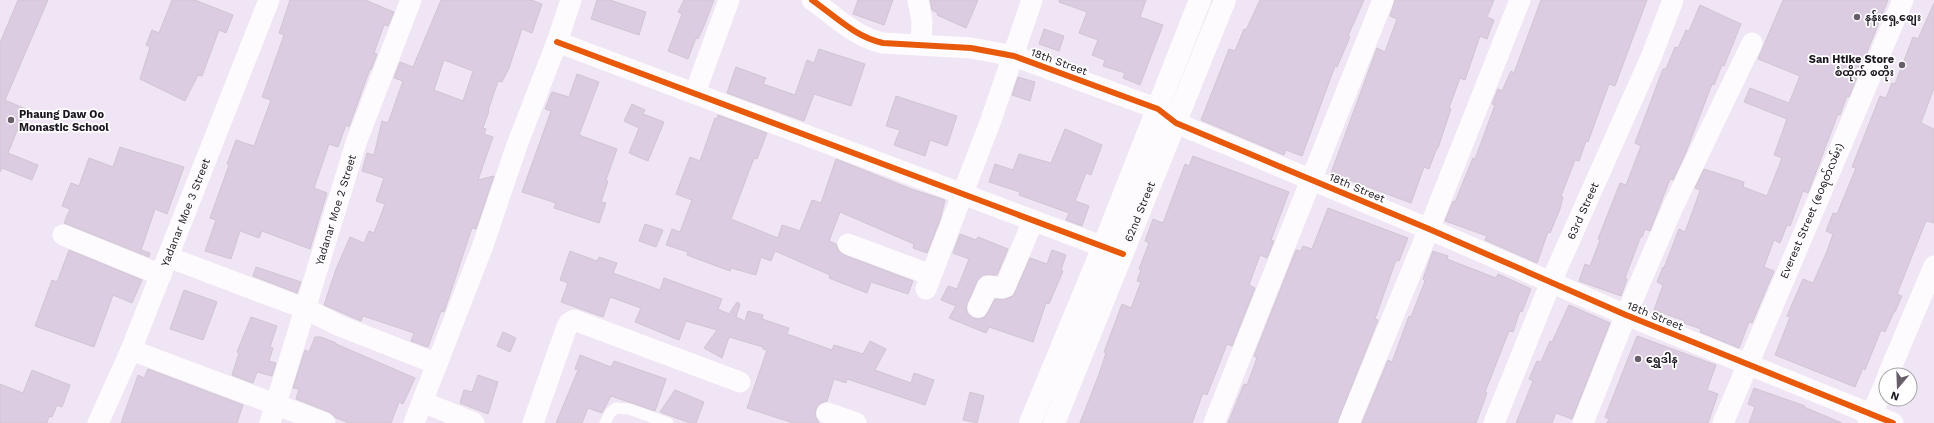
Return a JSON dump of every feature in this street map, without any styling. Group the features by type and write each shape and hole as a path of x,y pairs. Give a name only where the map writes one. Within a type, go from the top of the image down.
{"main road":[{"name":"62nd Street","path":"1054,423 1113,250 1158,109 1200,0"},
{"name":"62nd Street","path":"1030,423 1176,123 1225,0"}],"street":[{"name":"Yadanar Moe 3 Street","path":"98,423 131,350 269,0"},
{"name":"Yadanar Moe 2 Street","path":"274,414 356,143 411,0"},
{"path":"414,423 482,248 517,145 557,42 571,0"},
{"path":"695,93 729,0"},
{"name":"18th Street","path":"812,0 837,8 870,40 883,43 971,48 1014,56 1158,109 1176,123 1429,229 1626,315 1747,364 1870,419 1894,423"},
{"path":"918,0 922,21 921,44"},
{"path":"848,244 928,282 963,194 1014,56 1032,0"},
{"path":"1214,423 1383,0"},
{"path":"1349,423 1429,229 1520,0"},
{"name":"63rd Street","path":"1494,423 1551,282 1652,55 1674,0"},
{"name":"Everest Street (ဧ၀ရတ်လမ်း)","path":"1723,423 1903,0"},
{"path":"557,42 1113,250"},
{"path":"1583,423 1626,315 1672,209 1752,43"},
{"path":"978,307 988,286 1005,287 1033,221"},
{"path":"63,235 306,309 340,326 436,364"},
{"path":"1891,367 1934,266"},
{"path":"533,423 566,329 569,323 574,320 740,382"},
{"path":"131,350 274,414 325,423"},
{"path":"1870,419 1878,400"},
{"path":"423,402 474,423"},
{"path":"827,413 856,423"}],"lane":[{"path":"606,423 610,412 616,408 629,409 668,423"}],"building":[{"path":"18,0 48,0 5,100 26,109 8,153 38,165 32,180 2,168 0,172 0,43"},
{"path":"172,0 195,0 233,15 226,33 219,30 202,76 198,75 185,101 140,79 150,47 146,45 152,30 159,33"},
{"path":"290,0 365,0 394,12 388,26 384,25 374,53 377,54 349,127 346,125 338,147 329,144 314,188 327,193 310,249 262,231 259,238 240,231 231,259 205,251 216,220 210,218 229,165 227,164 236,140 254,146 271,100 262,97 284,35 279,33"},
{"path":"441,0 531,0 542,4 532,33 522,29 509,68 502,82 498,81 488,111 483,128 486,129 484,134 493,137 478,180 494,176 476,229 472,228 444,312 441,311 428,347 411,341 414,333 363,316 361,321 324,305 336,269 350,237 364,243 369,231 374,233 385,204 376,201 384,178 362,171 367,153 374,155 382,121 388,123 403,81 394,78 400,62 413,67","holes":["444,60 473,71 463,101 434,90"]},
{"path":"597,0 610,0 646,12 639,35 591,19"},
{"path":"684,0 714,0 704,26 698,39 696,38 688,59 668,51 682,14 678,12"},
{"path":"858,0 893,0 884,25 853,14"},
{"path":"930,0 978,0 966,28 937,15 938,13 932,10"},
{"path":"1059,0 1146,0 1140,17 1163,25 1140,85 1123,78 1125,73 1103,66 1105,60 1092,55 1098,40 1079,33 1087,12 1059,2"},
{"path":"1260,0 1364,0 1348,36 1350,37 1337,67 1335,66 1302,156 1286,150 1284,155 1201,120 1229,49 1235,51 1244,29 1246,30"},
{"path":"1395,0 1494,0 1487,17 1494,20 1487,39 1480,36 1465,80 1460,78 1449,108 1451,109 1438,148 1429,169 1424,167 1411,203 1331,173 1377,48 1385,52 1397,19 1390,16"},
{"path":"1541,0 1647,0 1615,86 1609,84 1588,142 1586,141 1579,161 1575,160 1561,196 1563,197 1560,209 1550,233 1548,232 1537,263 1485,240 1487,236 1445,221 1453,201 1455,202 1473,158 1475,159 1495,105 1492,104 1498,89 1502,91 1511,71 1514,73"},
{"path":"1783,0 1888,0 1849,97 1847,96 1840,115 1838,114 1808,193 1803,191 1790,226 1787,225 1780,243 1774,240 1764,267 1774,271 1752,323 1749,322 1739,348 1700,332 1701,329 1684,323 1685,321 1654,310 1663,285 1657,282 1679,229 1685,232 1700,191 1695,188 1704,169 1744,182 1743,187 1767,196 1782,158 1774,155 1787,119 1744,102 1750,88 1789,103 1800,76 1758,59"},
{"path":"1934,3 1934,88 1921,123 1934,129 1934,223 1926,221 1897,294 1902,296 1885,332 1881,330 1865,370 1863,368 1855,387 1775,355 1790,317 1787,316 1803,279 1813,283 1827,251 1833,234 1826,231 1833,213 1837,214 1856,168 1852,167 1880,96 1886,98 1892,83 1895,84 1913,37 1918,39"},
{"path":"1700,5 1741,24 1724,66 1722,65 1714,85 1712,84 1686,152 1673,180 1670,179 1650,231 1645,229 1642,237 1641,236 1625,278 1627,279 1621,296 1579,281 1585,264 1590,266 1600,240 1598,239 1620,183 1626,185 1641,146 1635,143 1663,69 1666,69 1675,47 1678,48 1686,30 1689,31"},
{"path":"1044,29 1064,36 1059,51 1039,44"},
{"path":"819,49 865,64 851,106 814,94 804,121 727,93 736,67 766,78 763,84 795,95 807,60 814,63"},
{"path":"577,74 599,82 579,135 617,149 606,180 608,181 601,202 606,203 599,223 554,208 556,203 522,192 551,111 545,109 552,92 569,97"},
{"path":"1018,77 1035,82 1030,101 1012,95"},
{"path":"896,96 957,116 947,146 930,140 925,156 894,145 900,130 886,126"},
{"path":"632,104 645,110 643,114 664,122 648,161 629,153 639,128 624,121"},
{"path":"718,115 767,133 757,159 754,158 731,219 778,238 782,225 800,231 812,200 821,203 836,159 911,189 945,200 940,220 927,253 913,248 914,244 840,212 829,241 836,244 839,251 844,255 913,281 908,294 871,282 867,293 829,278 830,275 775,251 771,261 761,257 756,275 731,268 730,271 687,255 688,252 666,245 672,229 680,232 692,200 676,194 690,157 700,161 715,118 717,119"},
{"path":"1065,129 1102,145 1091,175 1086,173 1075,201 1089,206 1082,226 1066,220 1069,213 1019,195 1020,192 989,182 995,164 1013,170 1019,154 1051,163"},
{"path":"120,147 184,167 167,214 155,209 141,250 150,253 149,257 64,223 70,209 62,206 71,183 79,186 89,158 113,167"},
{"path":"1193,156 1289,192 1271,240 1274,241 1267,258 1260,255 1249,285 1255,288 1232,346 1227,344 1207,395 1203,393 1192,423 1080,423 1099,374 1106,353 1104,352 1122,304 1131,308 1141,282 1137,281 1141,270 1139,269 1149,243 1145,241 1153,219 1163,223 1185,164 1189,166"},
{"path":"1328,208 1408,238 1399,261 1396,260 1375,319 1378,320 1337,423 1228,423 1244,384 1247,385 1257,358 1254,356 1296,250 1301,251 1303,246 1312,249"},
{"path":"645,224 663,230 656,247 639,241"},
{"path":"960,234 976,240 978,237 1008,249 997,275 983,275 977,281 966,308 968,314 973,318 979,319 985,317 995,299 1005,299 1013,296 1030,258 1047,264 1052,250 1066,255 1061,270 1063,271 1049,304 1046,303 1033,342 989,327 986,333 949,318 956,306 941,300 948,286 957,289 969,259 953,253"},
{"path":"69,250 142,280 132,303 113,295 94,347 35,326 52,280 57,282"},
{"path":"570,251 597,261 599,257 617,263 613,273 660,290 664,278 722,299 718,309 729,314 737,302 740,304 736,317 745,321 748,311 763,315 762,319 789,328 787,334 832,350 834,345 863,354 870,341 886,349 875,370 911,383 914,373 934,380 925,405 847,379 846,383 834,379 827,401 819,404 816,409 815,416 819,423 793,423 747,408 767,350 763,349 763,347 729,337 722,358 704,348 717,330 686,321 679,340 635,322 641,308 610,297 603,317 561,302 568,283 560,280"},
{"path":"1433,251 1448,256 1447,259 1496,278 1498,274 1531,289 1522,312 1520,311 1513,332 1509,331 1485,392 1487,393 1476,423 1362,423 1388,360 1392,362 1409,316 1411,317 1425,281 1423,279"},
{"path":"256,267 301,282 297,293 253,276"},
{"path":"184,290 217,302 203,340 170,329"},
{"path":"1569,305 1610,323 1572,419 1556,413 1552,423 1516,423 1533,381 1529,379 1537,361 1541,362"},
{"path":"251,317 277,326 270,347 273,348 269,361 276,363 272,376 257,372 253,383 232,375 239,353 237,352"},
{"path":"503,332 516,338 510,352 497,346"},
{"path":"1637,336 1716,365 1707,390 1718,394 1708,423 1607,423 1609,419 1605,417"},
{"path":"315,337 321,337 336,343 415,378 403,404 399,402 391,423 349,423 336,418 329,412 296,399 299,389 293,388 305,350 309,352"},
{"path":"580,355 611,367 614,361 666,379 655,411 611,396 602,413 588,408 582,423 556,423 578,370 575,369"},
{"path":"148,369 243,405 237,423 121,423 138,375 144,378"},
{"path":"32,370 70,385 62,407 57,405 52,417 49,416 47,423 0,423 0,384 23,393"},
{"path":"478,375 498,382 488,414 460,403 464,390 472,392"},
{"path":"1754,388 1805,406 1804,407 1842,423 1749,423 1755,407 1748,404"},
{"path":"675,390 704,402 696,423 690,423 660,412"},
{"path":"970,392 984,396 977,423 963,420"}],"cycle path":[{"path":"812,0 854,31 873,40 883,43 971,48 1014,56 1158,109 1176,123 1429,229 1626,315 1893,423"},
{"path":"557,42 1123,254"}],"place":[{"name":"နန်းရှေ့စျေး","path":"1857,17"},
{"name":"San Htike Store စံထိုက် စတိုး","path":"1902,65"},
{"name":"Phaung Daw Oo Monastic School","path":"11,120"},
{"name":"ရွှေဒါန","path":"1638,359"}]}
